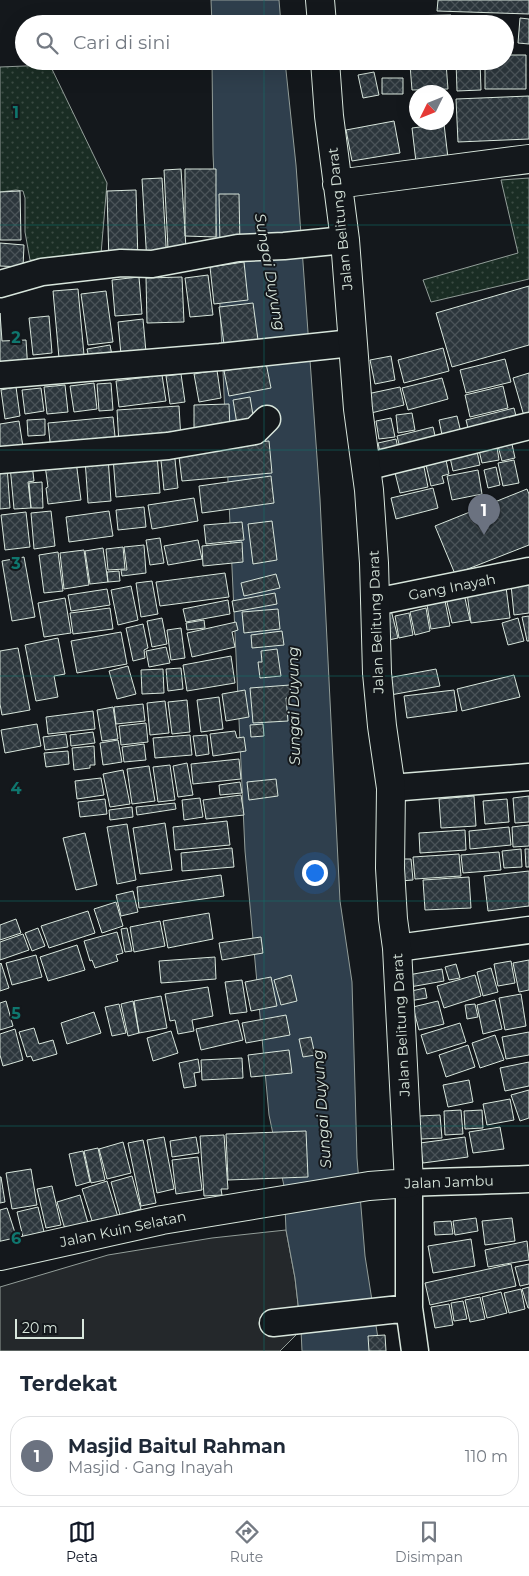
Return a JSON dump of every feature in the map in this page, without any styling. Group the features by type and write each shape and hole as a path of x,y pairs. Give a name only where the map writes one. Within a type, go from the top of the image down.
{"main road":[{"path":"320,0 321,15"},
{"name":"Jalan Belitung Darat","path":"326,70 345,240 340,344 358,409 366,467 372,536 377,682 390,788 390,868 393,920 397,948 409,1184"},
{"path":"338,184 529,158"},
{"name":"Jalan Jambu","path":"247,1205 370,1186 409,1184"},
{"name":"Jalan Kuin Selatan","path":"0,1256 162,1220 247,1205"}],"street":[{"path":"0,284 42,272 121,264 160,263 238,248 345,240"},
{"path":"0,375 220,358 340,344"},
{"path":"0,460 168,446 255,431 267,419"},
{"path":"366,467 529,426"},
{"name":"Gang Inayah","path":"374,602 529,571"},
{"path":"390,788 529,776"},
{"path":"397,948 529,930"},
{"name":"Jalan Jambu","path":"409,1184 452,1180 493,1181 529,1179"},
{"path":"409,1184 408,1308 415,1351"},
{"path":"273,1323 408,1308"}],"green space":[{"path":"15,66 15,70 52,70 107,183 100,266 30,260 25,232 25,198 23,191 0,192 0,67"},
{"path":"529,178 529,279 431,302 423,280 518,253 501,180"}],"shaded area":[{"path":"286,1230 295,1278 301,1330 280,1351 0,1351 0,1287 108,1255 212,1238"}],"water":[{"path":"211,0 279,0 280,15 212,15"},
{"name":"Sungai Duyung","path":"212,70 286,70 296,165 320,499 340,901 352,982 357,1158 365,1256 380,1351 302,1351 295,1278 286,1230 284,1186 269,1115 245,851 213,154"}],"building":[{"path":"438,0 529,0 529,14 437,11"},
{"path":"520,18 529,19 529,44 518,43"},
{"path":"514,55 526,55 526,89 485,89 485,70 514,70"},
{"path":"410,70 447,70 448,85 412,85"},
{"path":"456,70 480,70 481,90 457,91"},
{"path":"374,72 379,95 363,98 358,75"},
{"path":"382,78 403,78 403,94 382,94"},
{"path":"529,96 529,139 458,142 456,99"},
{"path":"394,121 400,153 352,161 346,130"},
{"path":"412,130 445,130 448,158 416,162"},
{"path":"181,169 186,248 168,249 164,170"},
{"path":"185,169 216,169 216,237 185,236"},
{"path":"162,178 167,262 147,263 142,179"},
{"path":"136,190 138,261 109,262 107,191"},
{"path":"20,191 21,240 0,240 0,192"},
{"path":"219,194 239,194 240,246 220,246"},
{"path":"0,243 24,245 23,267 0,266"},
{"path":"244,262 248,300 214,304 210,267"},
{"path":"208,275 213,315 190,317 185,278"},
{"path":"139,277 142,314 115,316 112,280"},
{"path":"182,277 184,322 147,323 146,278"},
{"path":"529,286 529,345 452,367 436,313"},
{"path":"78,289 84,355 59,358 53,291"},
{"path":"106,291 113,342 88,345 81,294"},
{"path":"253,303 258,340 224,344 219,307"},
{"path":"0,313 2,341 26,340 28,371 0,372"},
{"path":"49,316 52,353 33,355 29,318"},
{"path":"143,319 146,352 121,355 118,322"},
{"path":"110,345 113,360 90,364 87,349"},
{"path":"443,348 449,371 404,383 398,360"},
{"path":"391,356 395,380 375,384 370,360"},
{"path":"505,359 511,382 466,393 460,370"},
{"path":"266,363 271,388 229,396 224,371"},
{"path":"217,370 221,398 199,402 194,374"},
{"path":"529,373 529,422 526,423 513,378"},
{"path":"181,374 185,402 170,404 166,376"},
{"path":"162,375 166,401 119,407 116,381"},
{"path":"442,378 448,399 408,410 402,388"},
{"path":"94,383 97,409 74,412 70,386"},
{"path":"111,383 113,410 99,411 97,384"},
{"path":"65,385 68,412 47,414 44,387"},
{"path":"503,386 508,408 470,417 465,395"},
{"path":"16,387 20,416 5,419 1,390"},
{"path":"400,387 404,405 371,413 367,394"},
{"path":"41,388 44,411 25,414 22,390"},
{"path":"250,397 255,427 238,430 233,400"},
{"path":"229,404 230,429 194,429 194,405"},
{"path":"179,406 181,440 119,444 117,410"},
{"path":"514,408 519,428 471,440 466,420"},
{"path":"412,413 415,430 398,433 396,415"},
{"path":"457,416 463,441 444,445 439,420"},
{"path":"113,417 116,446 51,451 48,423"},
{"path":"391,418 395,437 379,439 376,421"},
{"path":"45,419 45,435 28,436 27,420"},
{"path":"19,421 24,453 0,448 0,424"},
{"path":"433,427 438,448 402,456 397,436"},
{"path":"396,439 400,458 382,461 378,443"},
{"path":"269,441 272,473 182,481 178,449"},
{"path":"512,444 515,458 502,461 498,446"},
{"path":"476,447 480,465 453,471 449,453"},
{"path":"497,447 499,460 482,463 479,450"},
{"path":"174,450 178,488 164,490 160,451"},
{"path":"157,454 160,493 116,497 113,457"},
{"path":"108,457 111,501 88,503 85,459"},
{"path":"446,460 449,474 442,476 444,483 431,486 426,465"},
{"path":"514,460 519,483 503,486 498,463"},
{"path":"76,461 81,500 48,504 45,465"},
{"path":"32,464 34,481 28,482 31,508 14,509 10,466"},
{"path":"7,466 10,508 0,509 0,467"},
{"path":"424,467 428,487 400,493 395,473"},
{"path":"496,467 500,485 488,488 484,470"},
{"path":"478,470 482,494 452,500 447,476"},
{"path":"271,476 274,503 202,513 199,486"},
{"path":"42,482 43,508 31,508 29,483"},
{"path":"433,488 438,508 396,519 391,498"},
{"path":"527,489 529,494 529,545 455,574 435,526"},
{"path":"194,498 198,521 152,529 148,505"},
{"path":"144,507 146,527 118,530 116,510"},
{"path":"51,511 55,546 34,549 31,513"},
{"path":"109,511 113,536 69,542 66,517"},
{"path":"26,512 30,547 5,550 1,515"},
{"path":"272,521 277,560 253,564 248,524"},
{"path":"242,522 244,540 206,544 204,525"},
{"path":"160,538 164,563 150,565 146,540"},
{"path":"198,540 202,559 168,565 164,546"},
{"path":"242,542 243,562 203,566 202,546"},
{"path":"144,545 146,573 122,576 121,570 127,570 124,547"},
{"path":"123,547 125,569 108,570 106,549"},
{"path":"103,548 108,582 90,584 85,551"},
{"path":"84,550 89,585 64,589 60,553"},
{"path":"58,552 63,591 44,593 39,555"},
{"path":"24,557 35,617 12,621 2,561"},
{"path":"119,571 120,581 108,582 107,572"},
{"path":"225,573 229,597 160,606 156,582"},
{"path":"276,574 280,588 244,596 241,583"},
{"path":"152,581 158,614 141,617 136,583"},
{"path":"529,583 529,613 514,615 511,585"},
{"path":"131,586 138,620 118,625 111,590"},
{"path":"506,587 510,618 471,623 467,593"},
{"path":"107,589 110,605 71,611 68,595"},
{"path":"275,593 277,604 234,612 232,601"},
{"path":"464,594 470,620 452,623 446,598"},
{"path":"444,596 450,626 431,629 426,599"},
{"path":"65,598 71,633 44,637 38,603"},
{"path":"228,600 230,614 186,622 183,609"},
{"path":"389,602 398,638 384,641"},
{"path":"110,608 113,629 73,634 70,613"},
{"path":"426,608 430,631 415,635 410,612"},
{"path":"278,609 280,629 244,633 242,612"},
{"path":"409,613 413,635 399,638 395,616"},
{"path":"529,616 529,641 527,641 522,617"},
{"path":"162,618 167,644 152,647 147,621"},
{"path":"518,618 524,641 508,645 502,623"},
{"path":"204,620 205,628 187,630 186,623"},
{"path":"236,622 238,630 232,632 235,647 192,657 187,633"},
{"path":"143,624 148,648 144,650 145,658 133,661 126,628"},
{"path":"181,628 185,658 171,660 167,630"},
{"path":"282,631 284,645 252,648 251,635"},
{"path":"121,632 127,664 77,673 71,641"},
{"path":"58,638 65,674 54,676 58,697 36,701 25,645"},
{"path":"166,647 170,663 149,667 146,651"},
{"path":"18,648 30,710 2,715 0,704 0,651"},
{"path":"277,649 281,676 260,678 258,662 262,662 261,651"},
{"path":"231,656 235,683 187,691 183,665"},
{"path":"128,666 136,694 117,699 109,671"},
{"path":"181,668 183,689 168,691 166,669"},
{"path":"163,669 164,693 142,694 141,670"},
{"path":"436,669 440,686 385,696 382,679"},
{"path":"514,675 520,697 462,711 457,689"},
{"path":"290,685 291,698 286,698 288,721 253,723 250,688"},
{"path":"245,690 249,717 226,721 222,694"},
{"path":"454,690 457,711 407,718 404,696"},
{"path":"219,697 223,729 201,732 197,700"},
{"path":"187,700 190,732 172,734 168,702"},
{"path":"165,701 169,733 150,735 147,703"},
{"path":"143,704 145,721 116,724 114,707"},
{"path":"113,707 118,739 102,741 97,710"},
{"path":"93,711 95,729 48,734 46,717"},
{"path":"146,723 148,742 121,745 119,726"},
{"path":"37,724 41,746 5,753 1,730"},
{"path":"263,724 264,736 251,737 250,725"},
{"path":"235,731 237,738 244,737 246,751 213,756 210,734"},
{"path":"93,732 95,743 71,746 70,735"},
{"path":"66,734 68,747 45,750 43,737"},
{"path":"190,735 192,755 155,758 153,738"},
{"path":"207,735 209,754 196,756 193,736"},
{"path":"118,740 122,762 103,765 100,743"},
{"path":"144,744 146,760 124,762 122,747"},
{"path":"94,746 95,765 90,765 90,768 74,770 72,748"},
{"path":"68,751 69,764 46,767 44,753"},
{"path":"239,759 241,779 193,784 191,764"},
{"path":"187,763 193,795 178,797 173,766"},
{"path":"170,765 175,800 158,802 153,767"},
{"path":"149,766 155,801 132,804 127,769"},
{"path":"123,770 130,804 110,807 103,774"},
{"path":"101,778 104,795 77,799 75,781"},
{"path":"276,779 278,796 249,800 247,782"},
{"path":"240,782 242,793 220,795 219,785"},
{"path":"241,795 244,815 206,819 203,800"},
{"path":"474,796 476,826 441,828 439,799"},
{"path":"529,796 529,822 515,823 513,798"},
{"path":"200,798 203,817 184,820 182,800"},
{"path":"105,799 107,814 80,817 78,802"},
{"path":"507,799 509,822 485,824 483,801"},
{"path":"175,803 176,809 137,815 136,807"},
{"path":"132,807 133,817 110,820 109,810"},
{"path":"227,821 230,845 175,850 173,827"},
{"path":"165,823 172,870 140,874 133,828"},
{"path":"127,824 136,880 117,884 107,827"},
{"path":"529,825 529,846 513,847 512,827"},
{"path":"509,827 511,845 470,849 469,831"},
{"path":"465,830 466,850 420,853 419,833"},
{"path":"85,833 97,885 76,890 63,838"},
{"path":"232,848 234,867 182,871 181,853"},
{"path":"521,849 522,867 504,868 502,851"},
{"path":"525,849 529,849 529,867 526,867"},
{"path":"499,852 501,870 463,873 461,855"},
{"path":"459,854 461,876 415,879 413,857"},
{"path":"399,859 411,859 413,880 400,881"},
{"path":"529,871 529,906 488,911 484,876"},
{"path":"221,875 224,896 139,908 137,887"},
{"path":"469,877 471,908 425,910 423,880"},
{"path":"133,891 138,912 121,916 116,895"},
{"path":"116,902 123,926 102,933 94,909"},
{"path":"88,911 95,933 49,948 41,926"},
{"path":"209,913 213,939 168,948 163,921"},
{"path":"16,919 21,933 0,940 0,925"},
{"path":"160,921 165,946 134,952 130,927"},
{"path":"38,928 45,946 32,951 25,933"},
{"path":"127,928 132,951 125,952 121,929"},
{"path":"117,932 123,953 116,955 118,961 95,968 92,960 90,961 84,941"},
{"path":"23,934 29,950 0,960 0,942"},
{"path":"261,937 263,953 222,960 219,943"},
{"path":"77,945 85,970 48,981 40,957"},
{"path":"36,955 42,977 12,985 6,963"},
{"path":"215,957 216,979 161,983 159,961"},
{"path":"529,960 529,990 519,992 513,963"},
{"path":"511,961 515,983 498,986 494,964"},
{"path":"0,964 9,988 0,991"},
{"path":"456,964 460,978 449,980 445,967"},
{"path":"491,968 498,992 483,996 477,972"},
{"path":"442,969 444,981 410,987 408,975"},
{"path":"291,975 297,1001 281,1005 274,980"},
{"path":"475,975 481,996 444,1008 437,986"},
{"path":"271,977 277,1006 251,1011 245,982"},
{"path":"242,980 247,1012 230,1014 225,982"},
{"path":"208,987 213,1016 192,1020 194,1031 178,1034 175,1020 170,1021 165,994"},
{"path":"425,988 427,998 409,1001 407,992"},
{"path":"521,994 526,1026 505,1030 499,998"},
{"path":"161,996 167,1028 139,1033 134,1001"},
{"path":"495,1000 502,1029 483,1034 477,1005"},
{"path":"6,1001 13,1026 0,1030 0,1003"},
{"path":"133,1001 139,1033 128,1036 121,1004"},
{"path":"438,1001 444,1024 419,1030 413,1007"},
{"path":"119,1004 126,1033 112,1036 105,1007"},
{"path":"475,1004 478,1017 467,1019 465,1005"},
{"path":"94,1012 101,1033 67,1044 61,1023"},
{"path":"286,1015 290,1035 246,1043 242,1023"},
{"path":"238,1020 243,1040 201,1050 196,1029"},
{"path":"460,1023 466,1042 427,1054 421,1035"},
{"path":"34,1028 39,1044 53,1040 57,1054 33,1061 31,1056 27,1057 19,1032"},
{"path":"15,1029 23,1060 3,1066 0,1055 0,1034"},
{"path":"171,1031 178,1053 153,1061 147,1038"},
{"path":"529,1032 529,1055 506,1059 502,1037"},
{"path":"495,1035 504,1060 480,1068 472,1043"},
{"path":"311,1037 315,1055 303,1057 299,1039"},
{"path":"468,1045 475,1067 446,1077 439,1055"},
{"path":"289,1050 292,1073 251,1077 248,1055"},
{"path":"242,1058 243,1078 202,1080 201,1060"},
{"path":"198,1059 200,1072 194,1073 196,1086 184,1088 179,1063"},
{"path":"529,1062 529,1086 505,1091 500,1068"},
{"path":"469,1080 473,1102 448,1107 443,1085"},
{"path":"529,1090 529,1118 520,1121 511,1095"},
{"path":"510,1099 514,1120 487,1125 483,1104"},
{"path":"461,1110 463,1134 445,1135 444,1111"},
{"path":"482,1110 483,1128 465,1129 464,1111"},
{"path":"440,1115 442,1138 421,1139 419,1116"},
{"path":"500,1127 504,1149 473,1153 469,1132"},
{"path":"306,1131 308,1177 228,1180 226,1134"},
{"path":"224,1135 228,1189 221,1189 222,1195 204,1196 200,1136"},
{"path":"164,1137 174,1189 157,1193 147,1140"},
{"path":"196,1137 199,1153 172,1157 170,1141"},
{"path":"465,1137 468,1157 423,1163 420,1143"},
{"path":"143,1140 156,1203 141,1206 128,1143"},
{"path":"123,1142 131,1173 107,1179 99,1149"},
{"path":"98,1148 105,1180 91,1183 84,1151"},
{"path":"83,1151 90,1182 76,1186 69,1154"},
{"path":"198,1157 202,1190 176,1194 172,1160"},
{"path":"31,1169 37,1205 12,1209 6,1173"},
{"path":"132,1176 141,1209 120,1215 111,1182"},
{"path":"0,1177 5,1202 0,1203"},
{"path":"107,1181 118,1217 93,1224 82,1189"},
{"path":"52,1186 61,1225 46,1228 37,1189"},
{"path":"80,1195 90,1230 67,1236 57,1202"},
{"path":"38,1207 45,1236 24,1241 17,1212"},
{"path":"7,1208 18,1242 0,1248 0,1210"},
{"path":"476,1218 478,1231 455,1235 453,1221"},
{"path":"512,1218 515,1241 485,1245 482,1221"},
{"path":"451,1221 453,1234 435,1235 434,1222"},
{"path":"471,1239 475,1266 433,1273 428,1246"},
{"path":"527,1241 529,1260 488,1267 485,1250"},
{"path":"511,1264 516,1286 430,1305 425,1283"},
{"path":"529,1264 529,1284 520,1286 515,1267"},
{"path":"529,1287 529,1308 528,1308 522,1289"},
{"path":"521,1289 525,1309 509,1313 504,1293"},
{"path":"501,1292 507,1313 487,1318 482,1297"},
{"path":"480,1297 485,1319 470,1322 465,1300"},
{"path":"463,1301 467,1319 454,1321 451,1303"},
{"path":"449,1304 453,1325 435,1328 431,1307"},
{"path":"385,1335 386,1351 369,1351 368,1336"}],"place":[{"name":"Masjid Baitul Rahman","path":"484,535"}]}
